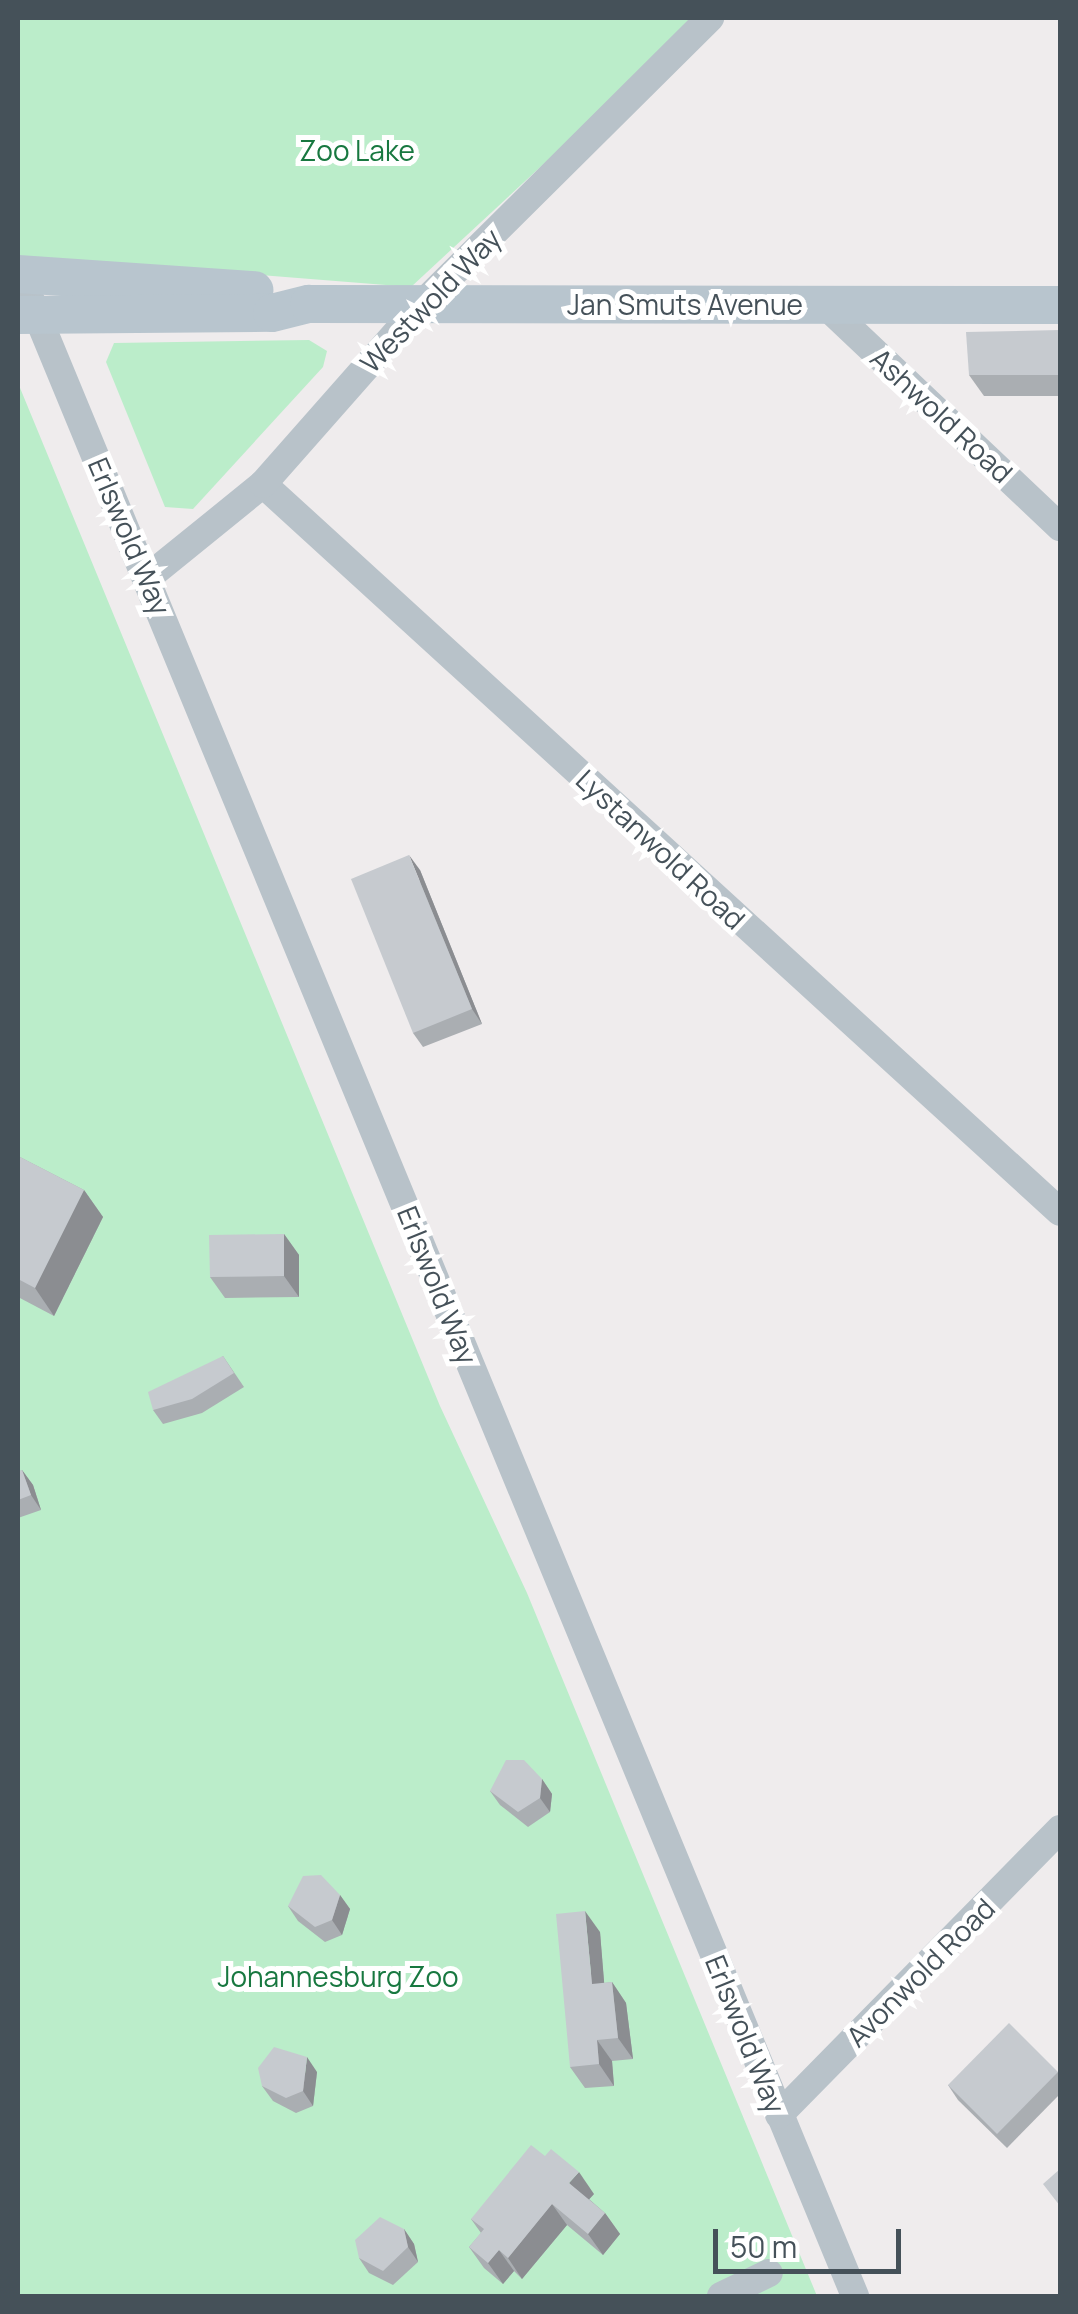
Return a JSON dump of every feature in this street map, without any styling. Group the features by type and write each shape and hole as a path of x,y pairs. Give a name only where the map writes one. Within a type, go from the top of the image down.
{"main road":[{"name":"Jan Smuts Avenue","path":"18,274 277,292 309,304"},
{"name":"Jan Smuts Avenue","path":"28,315 272,312 309,304 1060,305"}],"street":[{"name":"Westwold Way","path":"147,578 263,484 420,306 710,18"},
{"name":"Erlswold Way","path":"18,274 28,315 147,578 855,2296"},
{"name":"Ashwold Road","path":"824,304 1060,527"},
{"name":"Lystanwold Road","path":"263,484 1060,1212"},
{"name":"Avonwold Road","path":"780,2115 1060,1829"},
{"path":"721,2296 770,2272"}],"green space":[{"name":"Zoo Lake","path":"18,18 701,18 411,287 18,256"},
{"path":"309,340 327,351 323,367 193,509 165,507 106,362 114,343"},
{"name":"Johannesburg Zoo","path":"18,383 440,1406 527,1593 817,2296 18,2296"}],"building":[{"path":"1060,330 1060,375 969,375 966,332"},
{"path":"409,855 472,1009 413,1033 351,879"},
{"path":"18,1156 84,1190 35,1288 18,1279"},
{"path":"284,1234 284,1276 210,1277 209,1235"},
{"path":"223,1356 234,1373 192,1399 153,1410 148,1392"},
{"path":"22,1470 31,1495 18,1500 18,1472"},
{"path":"506,1760 524,1760 542,1779 540,1798 518,1812 490,1791"},
{"path":"321,1875 340,1895 332,1920 315,1927 288,1906 303,1876"},
{"path":"585,1911 592,1984 612,1982 618,2038 597,2040 599,2064 570,2067 556,1914"},
{"path":"1009,2023 1058,2072 997,2134 948,2085"},
{"path":"274,2047 307,2057 303,2091 286,2098 262,2086 258,2068"},
{"path":"531,2145 545,2156 551,2149 579,2172 569,2183 605,2213 588,2234 552,2204 508,2258 499,2250 488,2263 469,2247 484,2229 471,2219"},
{"path":"1060,2169 1060,2206 1043,2184"},
{"path":"380,2217 404,2229 408,2247 383,2271 359,2258 355,2240"}]}
